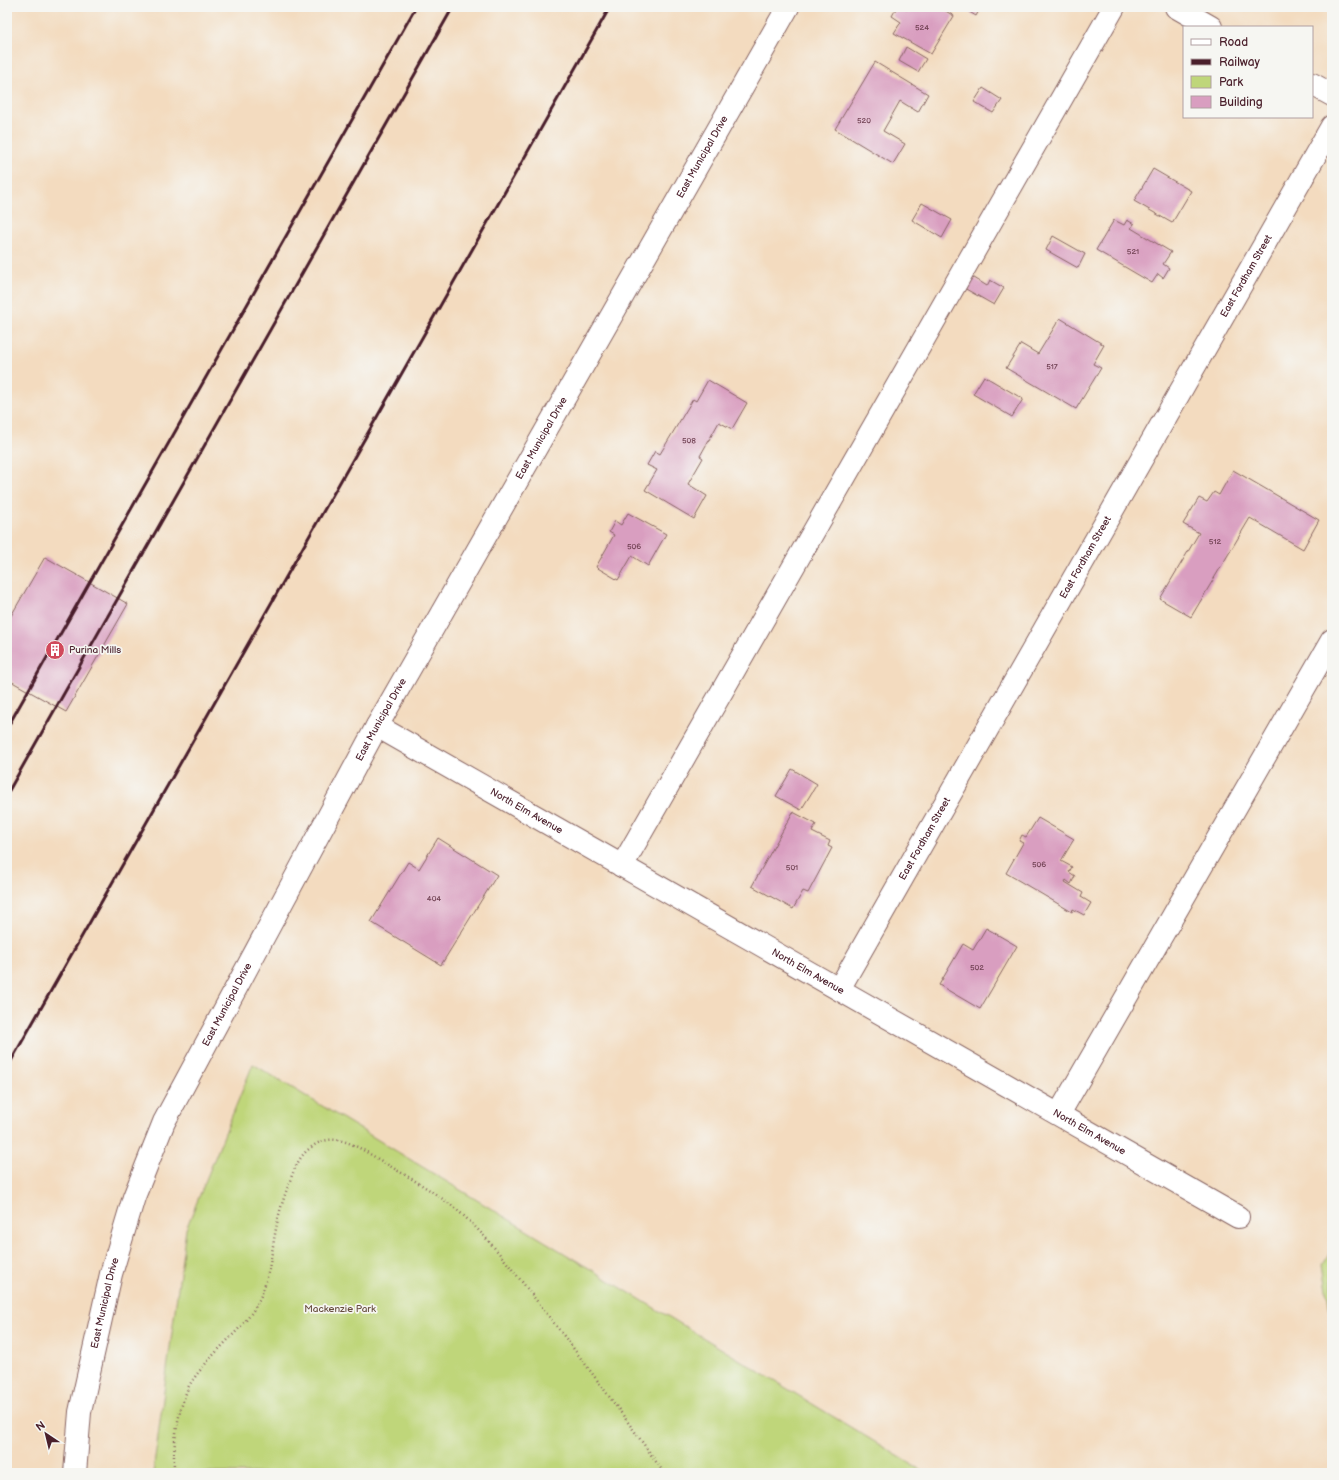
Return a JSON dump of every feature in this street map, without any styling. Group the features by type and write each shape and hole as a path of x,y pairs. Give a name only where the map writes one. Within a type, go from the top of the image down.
{"street":[{"name":"East Municipal Drive","path":"76,1473 80,1412 111,1274 134,1197 164,1122 377,726 788,7"},
{"path":"622,866 1114,7"},
{"path":"1176,7 1209,26"},
{"path":"1313,85 1332,96"},
{"name":"East Fordham Street","path":"839,989 1332,126"},
{"path":"1059,1114 1332,640"},
{"name":"North Elm Avenue","path":"377,726 1238,1217"}],"path":[{"path":"174,1473 175,1447 179,1417 189,1386 220,1348 250,1316 258,1304 270,1268 280,1211 297,1163 303,1154 318,1143 325,1140 338,1139 346,1141 432,1192 455,1209 474,1226 492,1245 581,1358 664,1473"}],"green space":[{"name":"Mackenzie Park","path":"253,1064 926,1473 153,1473 186,1229"},
{"path":"1332,1248 1332,1325 1323,1264"}],"building":[{"path":"897,7 902,7 907,10 909,7 939,7 954,16 931,54 894,33 901,22 892,16"},
{"path":"961,7 981,7 976,16"},
{"path":"906,47 926,59 918,72 899,61"},
{"path":"875,62 928,94 918,112 900,101 883,131 905,144 893,164 835,129"},
{"path":"983,88 1002,100 993,113 974,102"},
{"path":"1153,169 1191,191 1172,223 1134,201"},
{"path":"922,203 952,220 942,238 912,220"},
{"path":"1114,220 1124,225 1127,220 1134,224 1131,228 1171,252 1163,264 1169,268 1163,278 1158,274 1152,283 1096,250"},
{"path":"1053,236 1085,254 1078,268 1046,250"},
{"path":"971,276 987,286 990,280 1004,288 994,305 964,288"},
{"path":"1060,318 1104,345 1093,364 1101,368 1076,409 1006,368 1021,344 1038,354"},
{"path":"984,376 1023,399 1012,417 973,394"},
{"path":"708,380 747,403 732,429 719,422 700,456 703,458 688,484 707,496 694,519 645,490 657,470 647,465 655,451 660,454 693,399 696,401"},
{"path":"1233,470 1319,520 1303,549 1250,518 1191,617 1160,599 1199,533 1183,524 1199,498 1207,502 1214,492 1219,495"},
{"path":"628,513 666,534 648,566 632,556 618,580 596,567 614,535 609,532 615,521 621,525"},
{"name":"Purina Mills","path":"45,557 128,604 66,712 7,679 7,620 8,621"},
{"path":"792,769 817,784 801,810 776,796"},
{"path":"793,812 816,824 812,832 830,841 828,846 832,848 808,893 803,891 793,909 752,886"},
{"path":"1038,818 1074,839 1061,861 1072,867 1069,872 1075,876 1071,884 1066,880 1065,882 1083,893 1081,897 1091,903 1084,915 1073,909 1072,912 1006,873 1023,843 1019,841 1022,835 1026,837"},
{"path":"438,838 497,875 441,965 371,922 408,862 419,869"},
{"path":"986,928 1017,946 980,1009 939,985 963,944 973,950"}],"railway":[{"path":"7,728 416,7"},
{"path":"7,794 453,7"},
{"path":"7,1068 610,7"}],"place":[{"name":"Purina Mills","path":"55,650"}]}
